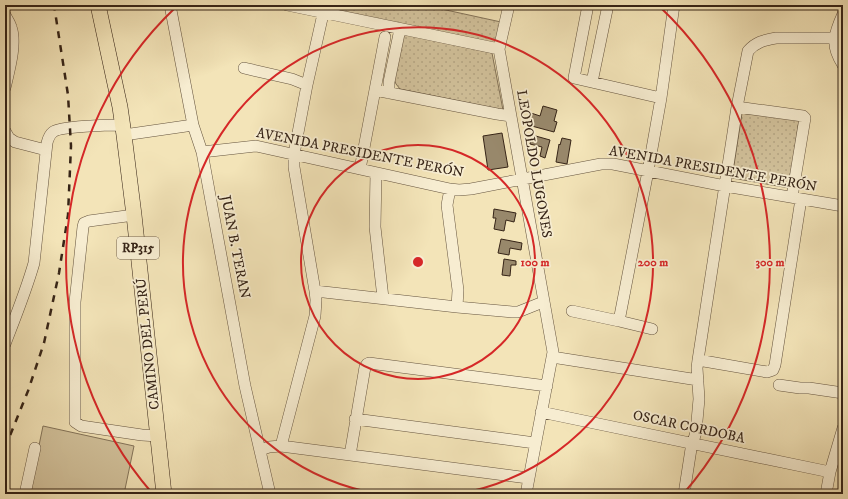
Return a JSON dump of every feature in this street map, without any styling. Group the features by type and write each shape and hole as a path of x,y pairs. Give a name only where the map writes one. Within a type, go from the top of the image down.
{"main road":[{"name":"CAMINO DEL PERÚ","path":"98,5 124,130 164,494"}],"street":[{"name":"JUAN B. TERAN","path":"170,5 193,125 202,152 245,386 270,494"},
{"path":"287,5 324,9 400,29 499,49"},
{"name":"LEOPOLDO LUGONES","path":"509,5 499,49 552,346 552,357 547,386 526,494"},
{"path":"588,5 574,78 661,98"},
{"path":"592,82 608,5"},
{"path":"619,321 661,98 674,5"},
{"path":"282,446 314,323 316,300 315,291 294,167 294,154 307,85 324,9"},
{"path":"843,14 834,38 837,54 843,65"},
{"path":"5,15 11,27 13,36 13,51 5,88"},
{"path":"389,93 389,82 400,29"},
{"path":"360,169 385,37"},
{"path":"684,494 696,432 699,399 697,368 698,360 737,107 748,51 757,43 768,39 834,38"},
{"path":"244,68 292,79 307,85"},
{"path":"375,90 511,116"},
{"path":"698,360 767,372 772,370 775,365 805,118 803,116 737,107"},
{"path":"5,344 20,306 34,263 46,150 49,136 53,131 70,128 124,130 193,125"},
{"path":"5,131 9,138 10,144 46,150"},
{"name":"AVENIDA PRESIDENTE PERÓN","path":"202,152 256,146 459,190 601,164 614,164 725,186 843,206"},
{"path":"376,173 375,227 383,298"},
{"path":"450,189 447,205 458,290 457,307"},
{"path":"134,215 89,221 84,223 82,227 75,302 75,422 81,426 158,436"},
{"path":"315,291 512,312 518,312 543,302"},
{"path":"572,311 652,329"},
{"path":"552,357 698,380"},
{"path":"350,454 365,367 369,363 547,386"},
{"path":"779,385 843,393"},
{"name":"OSCAR CORDOBA","path":"542,412 693,444 835,469"},
{"path":"355,419 535,443"},
{"path":"826,494 835,469 843,428"},
{"path":"260,450 269,447 282,446 528,478"},
{"path":"25,494 35,448"}],"shaded area":[{"path":"330,5 423,5 501,22 495,44 329,9"},
{"path":"403,34 492,53 503,110 400,89 394,79"},
{"path":"742,113 799,120 789,188 732,178"},
{"path":"43,426 134,446 124,494 29,494"}],"building":[{"path":"543,106 557,110 554,121 557,122 554,132 528,125 531,113 540,116"},
{"path":"502,133 508,167 488,170 483,136"},
{"path":"532,135 550,140 545,158 540,156 542,147 530,144"},
{"path":"562,138 571,140 567,164 556,162 559,144 560,145"},
{"path":"494,209 516,213 514,222 506,220 504,231 494,229 496,218 493,218"},
{"path":"501,239 522,243 521,250 510,248 509,255 498,253"},
{"path":"504,259 516,261 516,265 511,265 510,276 502,275"}],"railway":[{"path":"5,448 28,391 44,343 59,273 68,215 71,146 68,95 54,5"}]}
